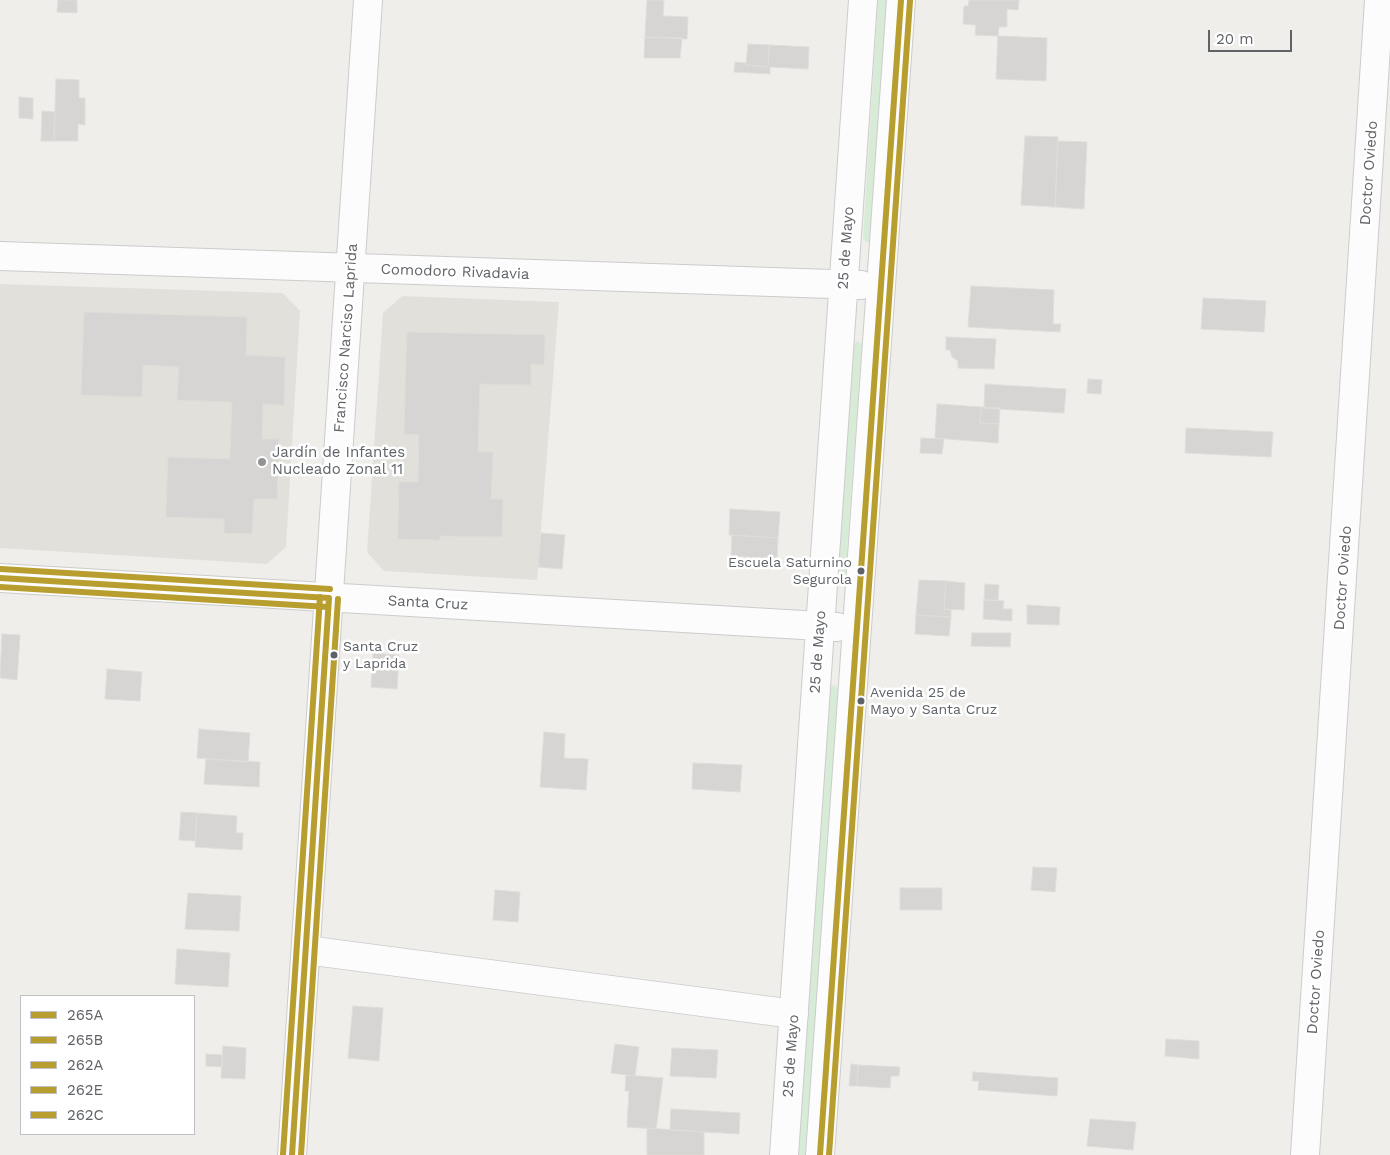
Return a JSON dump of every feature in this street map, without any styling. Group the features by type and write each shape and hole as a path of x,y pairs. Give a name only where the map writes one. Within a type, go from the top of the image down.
{"street":[{"name":"Francisco Narciso Laprida","path":"292,1155 368,0"},
{"name":"25 de Mayo","path":"784,1155 863,0"},
{"path":"820,1155 901,0"},
{"name":"Doctor Oviedo","path":"1305,1155 1380,0"},
{"name":"Comodoro Rivadavia","path":"0,256 881,285"},
{"name":"Santa Cruz","path":"0,578 857,628"},
{"path":"306,950 794,1014"}],"shaded area":[{"path":"0,284 283,293 300,311 286,547 267,564 0,548"},
{"path":"402,296 559,302 537,580 384,571 367,552 383,313"}],"green space":[{"path":"878,0 887,0 871,239 869,242 866,242 863,238"},
{"path":"858,341 862,344 845,580 840,584 837,579 854,344"},
{"path":"834,685 838,688 806,1155 798,1155 830,687"}],"building":[{"path":"58,0 77,0 77,13 57,12"},
{"path":"647,0 664,0 663,16 688,17 687,39 645,37"},
{"path":"969,0 1019,0 1018,10 1007,9 1007,27 999,27 998,36 975,35 976,25 963,24 964,6 968,6"},
{"path":"998,36 1047,38 1046,81 996,79"},
{"path":"645,37 682,38 680,58 644,58"},
{"path":"748,44 769,45 768,67 746,65"},
{"path":"769,45 809,47 808,69 770,67 770,74 734,72 735,62 768,67"},
{"path":"56,79 79,80 79,98 85,98 85,125 78,124 78,141 54,141"},
{"path":"19,97 33,98 33,119 19,118"},
{"path":"42,111 55,112 54,141 41,141"},
{"path":"1025,136 1058,137 1055,207 1021,205"},
{"path":"1058,141 1087,142 1084,209 1055,207"},
{"path":"971,286 1054,290 1053,324 1061,324 1060,332 968,327"},
{"path":"1203,298 1266,301 1264,332 1201,329"},
{"path":"84,312 247,317 246,355 285,357 284,405 263,404 262,439 279,439 277,499 254,499 252,534 224,533 224,519 166,517 168,457 230,459 232,402 177,400 179,367 143,365 142,397 81,395"},
{"path":"407,332 545,335 544,365 531,364 531,385 480,384 478,452 493,452 491,499 503,499 502,537 440,536 440,540 398,539 399,482 418,482 419,435 404,434"},
{"path":"946,337 996,339 994,369 958,368 958,361 952,357 950,350 946,350"},
{"path":"1088,379 1102,380 1101,394 1087,393"},
{"path":"985,384 1066,389 1064,413 984,408"},
{"path":"937,404 981,407 980,423 999,424 998,443 935,438"},
{"path":"981,407 1000,408 999,424 980,423"},
{"path":"1186,428 1273,432 1271,457 1185,453"},
{"path":"921,438 944,439 942,454 920,453"},
{"path":"730,509 780,512 778,538 729,535"},
{"path":"541,533 565,535 562,569 538,567"},
{"path":"732,535 778,538 777,559 731,556"},
{"path":"919,580 946,581 944,609 951,610 951,617 916,615"},
{"path":"946,581 965,583 964,610 944,609"},
{"path":"985,584 999,585 998,600 984,600"},
{"path":"984,600 1004,601 1003,609 1012,609 1012,621 983,619"},
{"path":"1027,605 1060,607 1059,625 1027,624"},
{"path":"916,615 951,617 949,636 915,634"},
{"path":"972,633 1011,633 1010,647 971,646"},
{"path":"2,634 20,635 17,680 0,678"},
{"path":"373,653 399,655 397,689 371,687"},
{"path":"107,669 142,672 140,701 105,699"},
{"path":"199,729 250,733 248,762 197,758"},
{"path":"544,732 565,734 564,758 588,759 586,790 540,787"},
{"path":"206,759 260,762 259,787 204,784"},
{"path":"693,763 742,765 740,792 692,789"},
{"path":"181,812 197,813 195,841 179,840"},
{"path":"197,813 237,816 236,833 243,833 242,850 195,847"},
{"path":"1033,867 1057,868 1055,892 1031,890"},
{"path":"900,888 942,888 942,910 900,910"},
{"path":"495,890 520,892 518,922 493,920"},
{"path":"188,893 241,896 239,931 185,929"},
{"path":"177,949 230,953 228,987 175,984"},
{"path":"353,1006 383,1008 379,1061 348,1058"},
{"path":"1166,1039 1199,1041 1199,1059 1165,1056"},
{"path":"615,1044 639,1047 635,1076 611,1073"},
{"path":"223,1046 246,1048 245,1079 221,1078"},
{"path":"672,1048 718,1050 716,1078 670,1076"},
{"path":"206,1054 223,1055 222,1067 206,1066"},
{"path":"851,1064 858,1065 857,1086 849,1086"},
{"path":"858,1065 900,1067 899,1076 891,1076 890,1088 857,1086"},
{"path":"973,1072 1058,1078 1057,1096 978,1090 979,1081 972,1081"},
{"path":"626,1075 663,1078 656,1129 627,1127 629,1091 625,1091"},
{"path":"671,1109 740,1113 739,1134 670,1130"},
{"path":"1090,1119 1136,1122 1133,1150 1087,1146"},
{"path":"647,1128 704,1132 704,1155 647,1155"}],"transit line":[{"name":"265A","path":"820,1155 901,0"},
{"name":"265B","path":"829,1155 910,1"},
{"name":"262C","path":"1,569 330,589"},
{"name":"262A","path":"0,578 329,598"},
{"name":"262E","path":"0,587 328,607"},
{"name":"262C","path":"283,1154 320,597"},
{"name":"262A","path":"292,1155 329,598"},
{"name":"262E","path":"301,1155 338,599"}],"place":[{"name":"Jardín de Infantes Nucleado Zonal 11","path":"262,462"},
{"name":"Escuela Saturnino Segurola","path":"861,571"},
{"name":"Santa Cruz y Laprida","path":"334,655"},
{"name":"Avenida 25 de Mayo y Santa Cruz","path":"861,701"}]}
